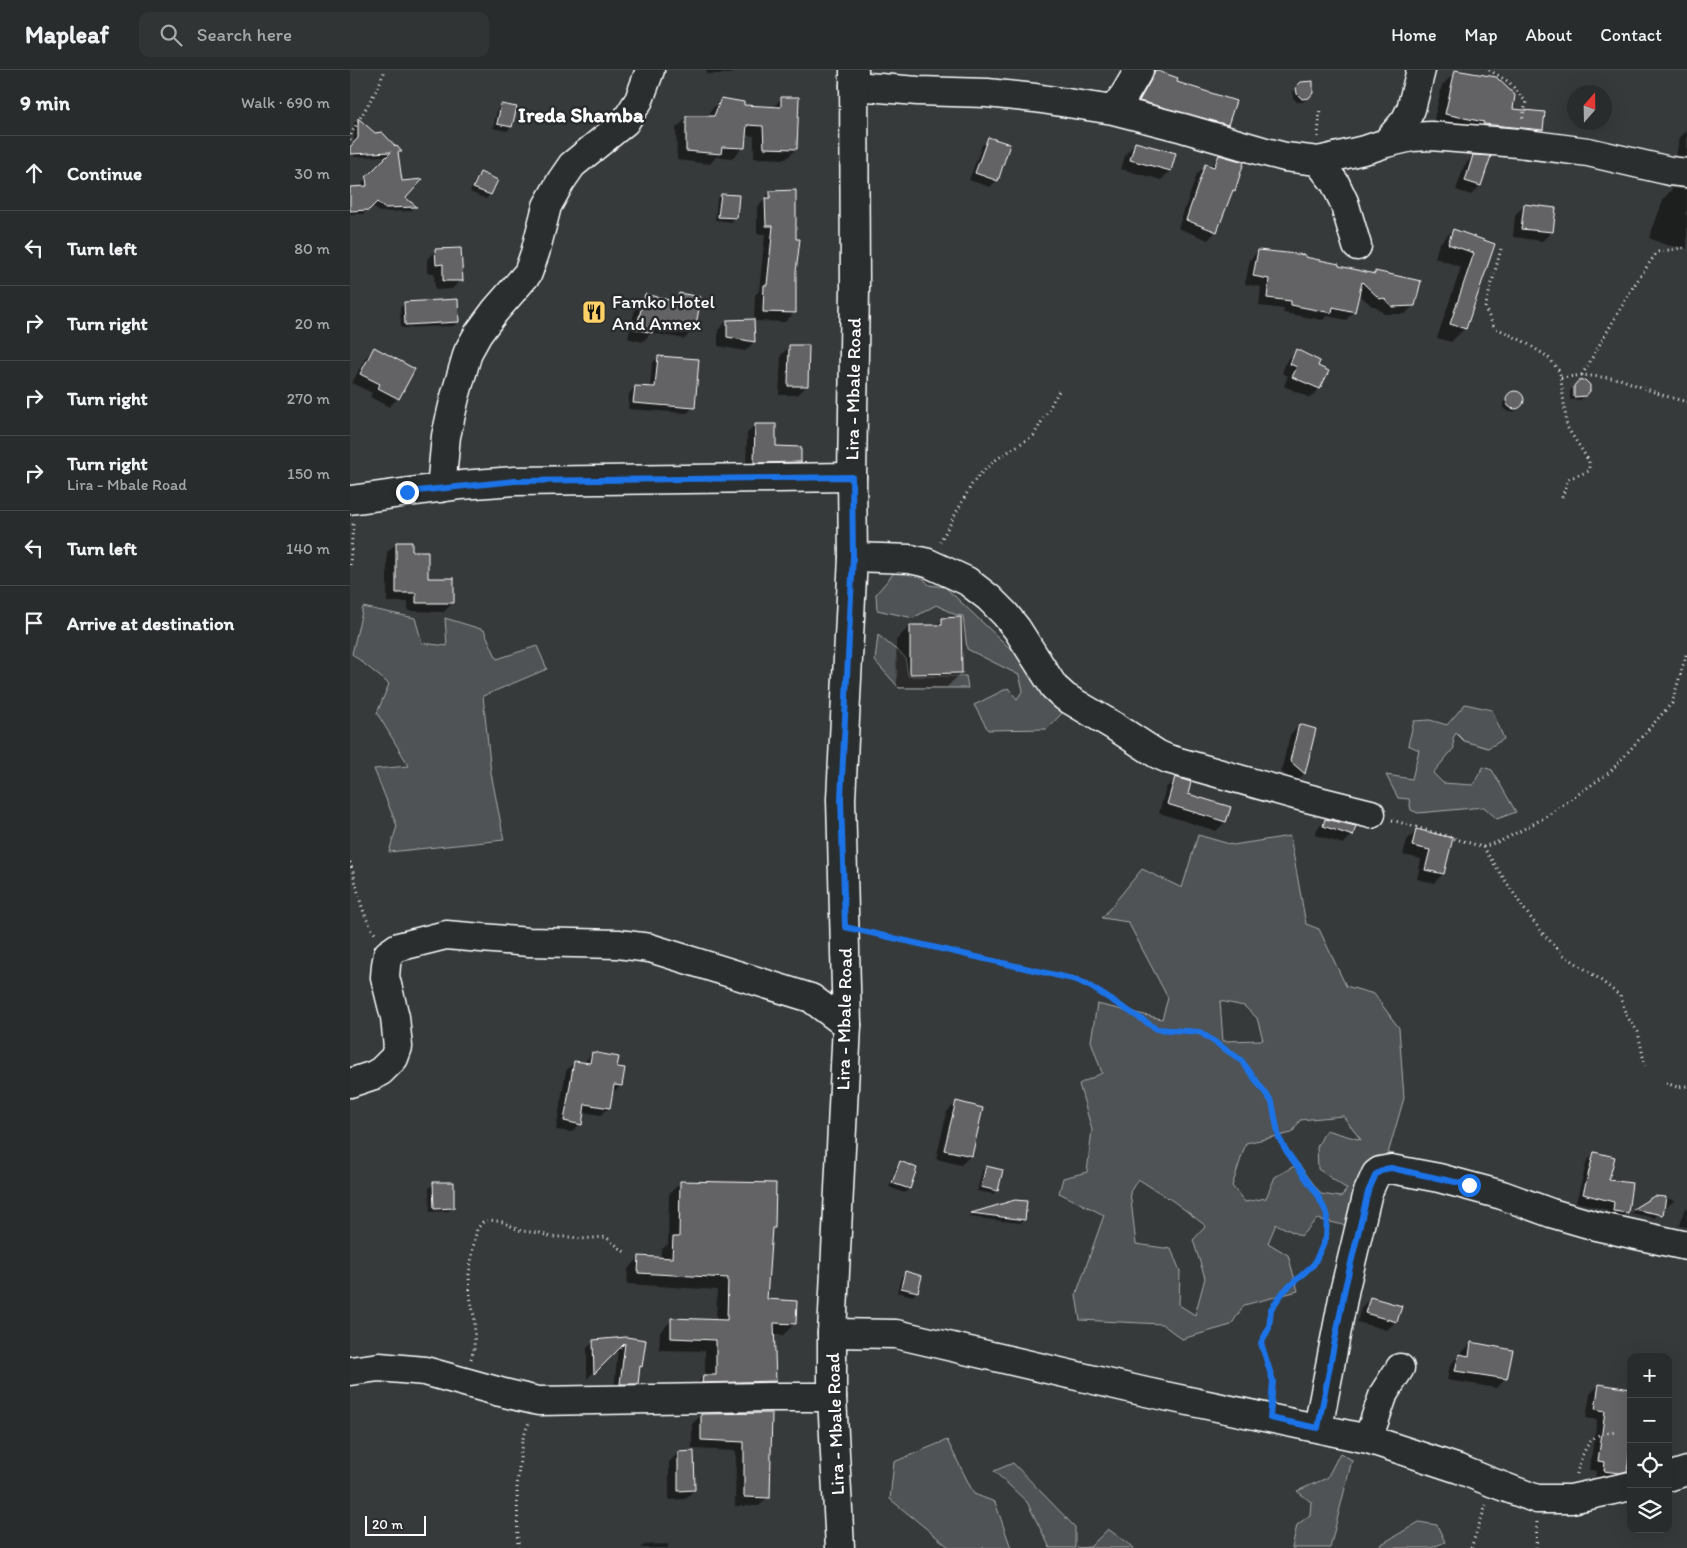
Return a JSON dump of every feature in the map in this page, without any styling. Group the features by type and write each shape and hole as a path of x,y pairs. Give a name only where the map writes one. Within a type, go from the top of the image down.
{"street":[{"path":"441,488 446,436 460,378 471,347 495,311 528,273 535,254 547,206 561,181 572,165 625,122 639,100 650,70"},
{"path":"1113,110 1139,70"},
{"path":"1386,143 1405,121 1412,109 1421,70"},
{"path":"854,78 918,91 1006,95 1113,110 1262,151 1299,159 1318,160 1386,143 1431,136 1518,143 1588,152 1670,171 1687,173"},
{"name":"Lira - Mbale Road","path":"840,1548 832,1397 832,1333 847,1025 841,799 853,556 854,78"},
{"path":"1318,160 1335,183 1344,202 1357,246"},
{"path":"363,498 515,481 852,477"},
{"path":"853,556 910,559 928,563 967,581 989,598 1005,614 1017,629 1054,687 1065,697 1157,754 1168,759 1290,794 1371,814"},
{"path":"350,1083 381,1071 394,1058 398,1047 396,1017 385,977 388,954 398,947 446,935 529,942 640,946 811,998 847,1025"},
{"path":"1318,1428 1345,1288 1368,1192 1376,1174 1380,1171 1391,1168 1439,1178 1502,1195 1551,1213 1596,1226 1687,1246"},
{"path":"832,1333 896,1334 1146,1392 1368,1439 1459,1469 1537,1498 1571,1499 1627,1487"},
{"path":"350,1371 379,1367 425,1371 538,1401 832,1397"},
{"path":"1368,1439 1384,1393 1400,1368"},
{"path":"1672,1476 1687,1471"}],"path":[{"path":"350,140 351,134 378,87 385,70"},
{"path":"1489,70 1509,82 1526,102 1518,143"},
{"path":"1582,375 1633,287 1657,252 1687,247"},
{"path":"1501,249 1485,308 1494,327 1523,341 1548,357 1560,372 1568,427 1589,461 1589,471 1568,479 1562,497"},
{"path":"1561,378 1582,375 1620,379 1687,402"},
{"path":"910,559 926,555 941,542 972,484 997,459 1034,435 1060,389"},
{"path":"350,565 353,525 358,516 363,498"},
{"path":"1371,814 1483,847 1503,840 1544,818 1610,772 1672,703 1687,652"},
{"path":"1483,847 1524,909 1545,936 1564,955 1598,978 1620,996 1626,1015 1638,1032 1645,1066"},
{"path":"350,862 369,926 388,954"},
{"path":"845,927 1077,980 1157,1029 1200,1032 1241,1060 1272,1102 1279,1138 1317,1194 1327,1214 1326,1238 1314,1264 1284,1291 1271,1309 1269,1328 1261,1343 1273,1381 1270,1418"},
{"path":"1666,1083 1687,1086"},
{"path":"465,1382 474,1350 475,1321 470,1296 469,1275 477,1229 483,1222 490,1220 503,1222 521,1232 540,1233 551,1237 606,1238 626,1254"},
{"path":"518,1548 517,1486 522,1440 538,1401"},
{"path":"1571,1499 1581,1459 1586,1448 1600,1434 1616,1432"},
{"path":"1472,1548 1484,1514 1491,1482"}],"shaded area":[{"path":"899,567 913,567 929,585 945,587 1038,675 1065,710 1047,729 988,730 974,705 1008,688 1017,699 1023,690 1019,675 967,649 963,616 956,615 936,605 913,618 877,610 876,594"},
{"path":"363,607 415,618 422,643 447,646 445,618 484,630 497,659 537,646 547,669 483,696 491,773 504,840 389,852 397,826 374,769 409,766 377,713 389,684 352,654"},
{"path":"878,635 905,657 908,676 966,676 968,688 899,688 875,661"},
{"path":"1465,704 1492,710 1504,739 1488,748 1464,741 1456,733 1453,738 1454,748 1433,773 1443,783 1473,785 1483,767 1492,770 1516,812 1497,819 1484,807 1418,813 1411,810 1409,799 1398,798 1386,775 1412,779 1419,750 1408,745 1414,721 1430,720 1447,725"},
{"path":"1198,835 1233,845 1290,836 1306,924 1319,929 1346,986 1374,994 1399,1028 1404,1098 1366,1230 1317,1219 1301,1236 1276,1224 1268,1243 1288,1255 1298,1291 1244,1305 1231,1325 1182,1339 1162,1324 1080,1320 1076,1295 1104,1215 1059,1193 1063,1178 1087,1172 1092,1130 1079,1084 1102,1073 1091,1041 1097,1004 1162,1019 1168,998 1128,922 1102,918 1142,869 1182,888","holes":["1220,1001 1244,1006 1257,1018 1263,1040 1223,1041","1343,1116 1361,1140 1326,1130 1317,1147 1318,1169 1347,1189 1341,1197 1321,1194 1298,1164 1275,1177 1266,1198 1245,1202 1232,1186 1246,1143 1292,1133 1300,1120","1138,1179 1173,1201 1206,1226 1193,1240 1205,1278 1195,1315 1179,1305 1180,1271 1171,1249 1136,1244 1130,1192"]},
{"path":"947,1440 974,1494 995,1502 1011,1548 950,1548 890,1499 894,1462"},
{"path":"1340,1453 1352,1460 1330,1548 1292,1548 1297,1525 1310,1515 1311,1502 1297,1491 1327,1478"},
{"path":"1013,1463 1075,1527 1075,1548 1050,1548 1027,1502 994,1471"},
{"path":"1419,1522 1437,1525 1445,1542 1431,1548 1375,1548"},
{"path":"1108,1529 1134,1548 1077,1548 1090,1547"}],"building":[{"path":"1155,70 1178,78 1177,82 1236,101 1228,125 1139,101"},
{"path":"1455,70 1496,77 1515,95 1513,109 1545,112 1543,130 1483,124 1484,122 1445,114"},
{"path":"1313,81 1313,93 1309,98 1302,99 1297,94 1296,87 1301,82"},
{"path":"781,97 799,97 797,149 764,148 763,126 747,125 745,148 722,147 721,154 686,151 686,116 714,116 721,98 744,102 744,105 781,107"},
{"path":"501,104 517,107 512,127 497,124"},
{"path":"358,118 375,133 382,132 402,152 398,152 402,181 423,179 406,198 417,207 384,208 377,202 369,210 350,211 350,187 367,186 366,177 391,152 350,154 350,147 358,138"},
{"path":"988,137 1010,144 998,181 975,173"},
{"path":"1135,142 1176,153 1171,171 1130,160"},
{"path":"1219,155 1244,162 1235,191 1233,190 1217,232 1186,220 1205,164 1214,167"},
{"path":"1473,155 1491,156 1481,186 1465,181"},
{"path":"480,172 498,180 491,195 473,188"},
{"path":"796,190 796,239 800,239 796,272 796,313 763,312 764,285 767,285 773,226 766,226 765,198 770,198 770,191"},
{"path":"721,194 739,195 737,218 718,217"},
{"path":"1524,204 1556,208 1553,232 1521,229"},
{"path":"1453,229 1495,244 1466,329 1450,324 1474,253 1448,244"},
{"path":"461,248 463,281 443,281 443,264 436,265 435,249"},
{"path":"1258,250 1306,255 1305,257 1339,264 1339,266 1375,274 1375,271 1421,281 1415,306 1392,307 1384,298 1380,299 1362,282 1355,312 1333,307 1332,313 1291,305 1291,301 1267,298 1269,279 1253,276"},
{"path":"679,293 701,297 695,331 655,323 652,333 636,329 645,294 677,302"},
{"path":"458,299 459,322 405,325 404,302"},
{"path":"754,319 755,342 727,337 727,320"},
{"path":"789,345 809,345 808,386 788,386"},
{"path":"374,347 415,369 399,399 378,388 380,384 360,374"},
{"path":"1296,349 1320,361 1318,366 1329,371 1320,389 1292,377 1297,367 1290,364"},
{"path":"658,356 699,359 695,408 633,403 635,386 655,387"},
{"path":"1585,380 1590,385 1590,391 1586,396 1574,397 1574,386 1578,381"},
{"path":"1515,391 1521,394 1524,400 1521,406 1515,409 1509,406 1506,400 1509,394"},
{"path":"755,424 776,424 776,446 801,447 801,462 754,463"},
{"path":"396,542 412,542 412,551 428,551 428,578 454,578 454,603 416,603 416,593 396,593"},
{"path":"961,617 962,673 910,674 910,625 942,625 942,618"},
{"path":"1299,724 1316,729 1305,774 1290,761"},
{"path":"1175,777 1191,782 1188,794 1231,807 1226,822 1167,804"},
{"path":"1325,819 1356,826 1353,836 1323,826"},
{"path":"1416,829 1453,838 1444,874 1425,870 1430,850 1412,846"},
{"path":"592,1052 619,1057 617,1067 625,1068 622,1086 614,1085 610,1108 585,1104 582,1125 564,1121 574,1061 590,1063"},
{"path":"956,1101 983,1108 972,1156 944,1150"},
{"path":"1594,1152 1615,1157 1609,1180 1632,1183 1628,1213 1613,1211 1614,1202 1583,1194"},
{"path":"900,1161 917,1168 910,1189 892,1183"},
{"path":"986,1166 1003,1170 998,1191 981,1187"},
{"path":"680,1181 776,1183 775,1228 772,1228 767,1299 797,1301 796,1324 774,1323 776,1381 702,1383 703,1375 716,1375 716,1340 671,1338 671,1318 727,1320 728,1278 638,1273 639,1256 672,1258 673,1237 679,1237"},
{"path":"433,1182 454,1182 454,1208 434,1209"},
{"path":"1654,1196 1666,1197 1663,1215 1633,1209"},
{"path":"1015,1200 1027,1201 1025,1220 971,1213"},
{"path":"905,1271 922,1276 918,1292 901,1288"},
{"path":"1370,1297 1402,1306 1397,1322 1365,1313"},
{"path":"626,1337 646,1340 638,1384 620,1384 625,1343 594,1374 593,1340"},
{"path":"1471,1342 1513,1350 1507,1379 1455,1371 1459,1354 1469,1356"},
{"path":"1599,1384 1627,1388 1627,1471 1619,1473 1604,1471 1605,1462 1598,1461 1605,1411 1595,1409"},
{"path":"772,1413 770,1498 744,1497 744,1442 701,1440 701,1414"},
{"path":"694,1451 695,1490 678,1491 678,1452"}],"place":[{"name":"Famko Hotel And Annex","path":"594,312"}],"district":[{"name":"Ireda Shamba","path":"581,114"}],"route":[{"path":"407,492 515,481 852,477 853,556 841,799 845,927 1077,980 1157,1029 1200,1032 1241,1060 1272,1102 1279,1138 1317,1194 1327,1214 1326,1238 1314,1264 1284,1291 1271,1309 1269,1328 1261,1343 1273,1381 1270,1418 1318,1428 1345,1288 1368,1192 1376,1174 1391,1168 1469,1185"}]}
